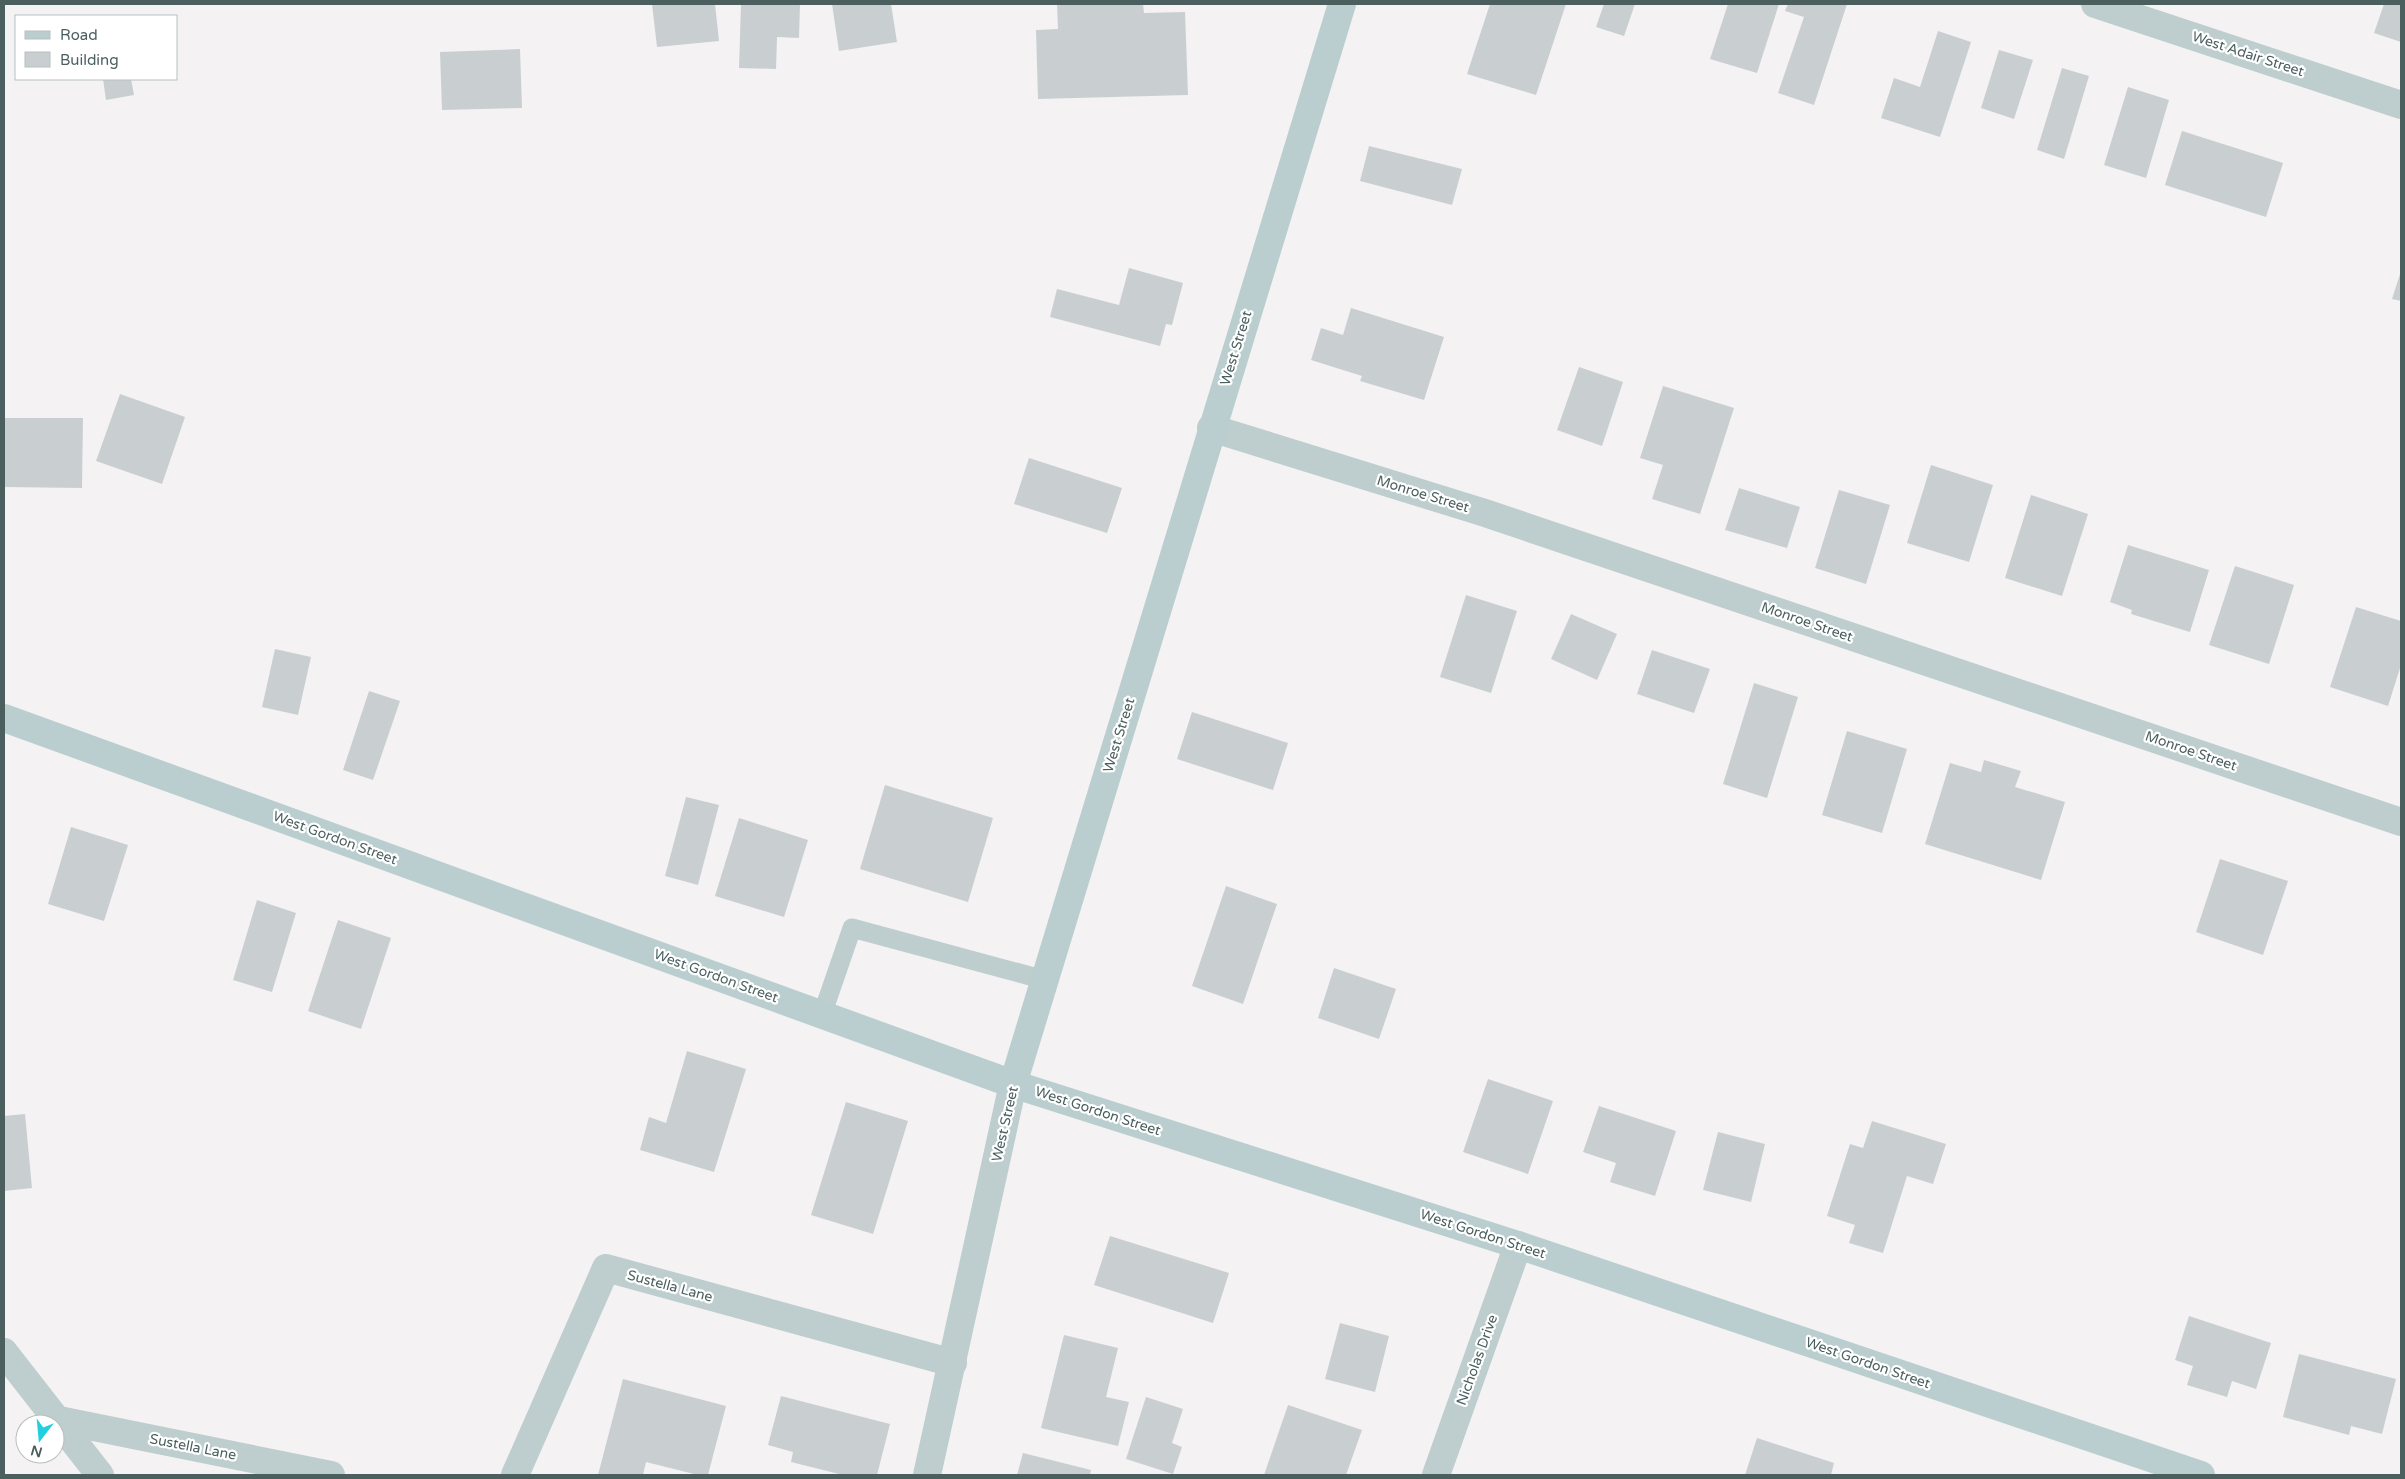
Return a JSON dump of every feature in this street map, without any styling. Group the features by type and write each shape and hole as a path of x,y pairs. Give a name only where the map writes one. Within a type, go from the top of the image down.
{"street":[{"name":"West Street","path":"927,1475 1013,1084 1211,428 1342,4"},
{"name":"West Adair Street","path":"2095,4 2401,105"},
{"name":"Monroe Street","path":"1211,428 1482,512 2401,822"},
{"name":"West Gordon Street","path":"4,718 1013,1084 1518,1245 2201,1475"},
{"name":"Nicholas Drive","path":"1436,1475 1518,1245"},
{"name":"Sustella Lane","path":"515,1475 606,1268 953,1363"},
{"path":"4,1352 50,1414"},
{"name":"Sustella Lane","path":"65,1421 331,1475"},
{"path":"65,1432 100,1475"}],"lane":[{"path":"822,1015 852,928 1045,980"}],"building":[{"path":"652,4 715,4 719,41 657,47"},
{"path":"741,4 800,4 799,38 777,37 776,69 739,68"},
{"path":"832,4 891,4 897,42 839,51"},
{"path":"1057,4 1143,4 1144,13 1185,12 1188,95 1038,99 1036,30 1058,29"},
{"path":"1490,4 1566,4 1536,95 1467,74"},
{"path":"1604,4 1635,4 1624,36 1596,27"},
{"path":"1728,4 1779,4 1757,73 1710,59"},
{"path":"1788,4 1847,4 1814,105 1778,93 1804,17 1785,11"},
{"path":"2384,4 2401,4 2401,42 2374,33"},
{"path":"1938,31 1971,42 1940,137 1881,118 1894,78 1920,87"},
{"path":"520,49 522,108 442,110 440,52"},
{"path":"1999,50 2033,60 2014,119 1981,108"},
{"path":"2062,68 2089,76 2064,159 2037,150"},
{"path":"103,80 131,80 134,95 106,100"},
{"path":"2128,87 2169,100 2146,178 2104,165"},
{"path":"2182,131 2283,163 2266,217 2165,185"},
{"path":"1369,146 1462,169 1452,205 1360,181"},
{"path":"1129,268 1183,283 1172,325 1166,324 1160,346 1050,317 1057,289 1119,305"},
{"path":"2401,271 2401,301 2392,299"},
{"path":"1351,308 1444,337 1424,400 1360,381 1362,376 1311,360 1321,328 1343,335"},
{"path":"1579,367 1623,382 1602,446 1557,430"},
{"path":"1663,386 1734,408 1700,514 1652,499 1663,465 1640,458"},
{"path":"120,394 185,417 162,484 96,461"},
{"path":"4,418 83,418 82,488 4,487"},
{"path":"1029,458 1122,488 1107,533 1014,504"},
{"path":"1931,465 1993,485 1969,562 1907,543"},
{"path":"1739,488 1800,507 1787,548 1725,530"},
{"path":"1839,490 1890,505 1866,584 1815,568"},
{"path":"2031,495 2088,514 2062,596 2005,578"},
{"path":"2128,545 2209,570 2190,632 2131,614 2132,610 2110,602"},
{"path":"2235,566 2294,585 2269,664 2209,645"},
{"path":"1466,595 1517,611 1491,693 1440,677"},
{"path":"2356,607 2401,621 2401,665 2388,706 2330,687"},
{"path":"1571,614 1617,634 1597,680 1551,659"},
{"path":"275,649 311,657 298,715 262,707"},
{"path":"1652,650 1710,669 1694,713 1637,694"},
{"path":"1754,683 1798,697 1767,798 1723,784"},
{"path":"369,691 400,701 373,780 343,770"},
{"path":"1192,712 1288,743 1273,790 1177,759"},
{"path":"1847,731 1907,749 1882,833 1822,815"},
{"path":"1984,760 2021,771 2015,787 2065,802 2041,880 1925,844 1950,763 1981,772"},
{"path":"885,785 993,818 968,902 860,869"},
{"path":"686,797 719,805 698,885 665,876"},
{"path":"739,818 808,840 784,917 715,896"},
{"path":"71,827 128,845 104,921 48,904"},
{"path":"2220,859 2288,881 2263,955 2196,932"},
{"path":"1226,886 1277,904 1243,1004 1192,986"},
{"path":"257,900 296,913 272,992 233,980"},
{"path":"338,920 391,938 361,1029 308,1011"},
{"path":"1334,968 1396,989 1379,1039 1318,1018"},
{"path":"687,1051 746,1069 714,1172 640,1150 649,1117 666,1123"},
{"path":"1488,1079 1553,1101 1528,1174 1463,1152"},
{"path":"846,1102 908,1121 873,1234 811,1215"},
{"path":"1599,1106 1676,1131 1655,1196 1610,1182 1616,1163 1583,1152"},
{"path":"25,1114 32,1188 4,1191 4,1116"},
{"path":"1872,1121 1946,1144 1933,1184 1907,1176 1883,1253 1849,1243 1855,1225 1827,1216 1850,1144 1863,1148"},
{"path":"1718,1132 1765,1144 1751,1202 1703,1190"},
{"path":"1110,1236 1229,1273 1213,1323 1094,1285"},
{"path":"2189,1316 2271,1343 2256,1389 2232,1381 2227,1397 2187,1385 2193,1366 2175,1360"},
{"path":"1340,1323 1389,1336 1375,1392 1325,1379"},
{"path":"1064,1335 1118,1348 1106,1397 1129,1402 1118,1446 1041,1428"},
{"path":"2299,1354 2396,1379 2382,1434 2351,1426 2349,1435 2283,1417"},
{"path":"623,1379 726,1406 708,1475 698,1475 646,1462 643,1475 598,1475"},
{"path":"781,1396 890,1424 877,1475 843,1475 791,1462 793,1452 768,1445"},
{"path":"1146,1397 1183,1409 1172,1443 1182,1447 1173,1474 1126,1459"},
{"path":"1288,1405 1362,1430 1346,1475 1264,1475"},
{"path":"1757,1438 1834,1463 1831,1475 1745,1475"},
{"path":"1023,1453 1091,1470 1090,1475 1017,1475"}]}
